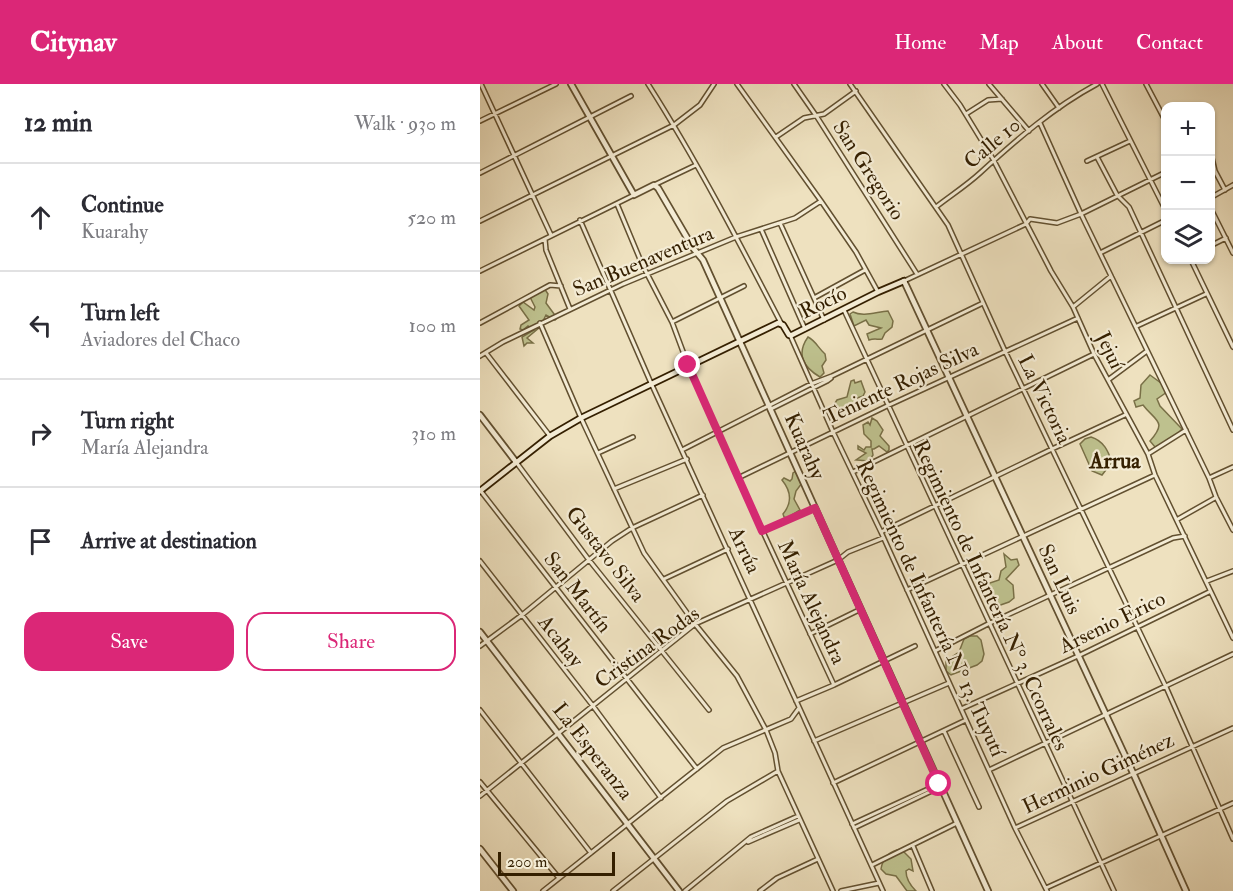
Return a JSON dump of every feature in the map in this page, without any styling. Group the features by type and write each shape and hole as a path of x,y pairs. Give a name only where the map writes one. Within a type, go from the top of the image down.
{"street":[{"path":"481,84 551,235"},
{"path":"480,121 556,84"},
{"path":"571,84 634,195"},
{"path":"648,84 696,164 781,323"},
{"path":"480,221 674,125 700,105 714,84"},
{"path":"737,84 821,201 878,292"},
{"name":"San Gregorio","path":"794,84 918,274"},
{"name":"La Victoria","path":"850,84 948,225 1005,351 1166,687 1233,839"},
{"name":"Jejuí","path":"944,84 966,114 993,159 1026,224 1073,307 1094,354 1148,454 1155,475 1233,638"},
{"path":"989,84 1029,131"},
{"path":"1042,84 1059,108"},
{"name":"Calle 10","path":"936,207 1059,108 1097,84"},
{"path":"1102,84 1165,210"},
{"path":"1146,84 1161,112"},
{"path":"776,137 804,118 817,117 856,92"},
{"path":"480,173 631,96"},
{"path":"966,114 988,100 1002,99"},
{"path":"1040,123 1216,497 1231,521 1233,530"},
{"path":"1087,161 1130,141"},
{"path":"1097,157 1117,195 1129,207 1233,430"},
{"path":"480,271 696,164"},
{"path":"1215,171 1225,190"},
{"name":"Rocío","path":"480,490 550,435 688,365 781,323 790,335 805,329 1033,219 1057,223 1081,214 1161,174"},
{"name":"Kuarahy","path":"654,185 703,260 721,297 768,407 988,891"},
{"path":"1215,195 1233,185"},
{"name":"San Buenaventura","path":"480,357 502,342 540,323 648,273 736,237 795,218 821,201"},
{"name":"María Alejandra","path":"617,204 642,264 672,322 688,365 738,478 834,685"},
{"path":"1212,210 1233,253"},
{"name":"Arrúa","path":"580,220 651,383 883,891"},
{"path":"1100,253 1161,222"},
{"path":"780,223 824,320"},
{"path":"760,229 805,329"},
{"path":"1215,244 1226,238"},
{"path":"545,239 546,250 570,309"},
{"path":"1193,264 1233,347"},
{"path":"814,298 866,270"},
{"path":"1073,307 1112,276"},
{"path":"480,323 550,285 557,277"},
{"name":"San Luis","path":"904,282 1186,891"},
{"path":"550,285 561,286"},
{"path":"672,322 744,286"},
{"path":"1137,326 1207,293"},
{"path":"682,450 811,384 983,303"},
{"name":"Regimiento de Infantería N° 3. Ccorrales","path":"844,310 1114,891"},
{"name":"Teniente Rojas Silva","path":"738,478 1078,318"},
{"path":"540,323 644,553 695,624 737,676 767,731 775,753 778,771 833,891"},
{"name":"Regimiento de Infantería N° 13. Tuyutí","path":"790,335 1015,828 1047,889"},
{"path":"1108,380 1147,351"},
{"path":"486,353 550,435"},
{"path":"853,473 1094,354"},
{"path":"768,407 813,388 832,376"},
{"path":"881,532 1052,448 1126,415"},
{"name":"Gustavo Silva","path":"480,416 588,560 709,710"},
{"path":"1148,454 1186,430"},
{"path":"598,453 633,437"},
{"path":"614,489 687,459"},
{"path":"1209,478 1233,467"},
{"path":"907,590 1155,475"},
{"name":"San Martín","path":"480,490 697,769"},
{"path":"480,646 632,528 703,495"},
{"path":"1178,519 1203,507 1216,497"},
{"path":"762,531 815,508"},
{"path":"1173,538 1181,528"},
{"path":"935,651 1173,538 1185,536"},
{"name":"Cristina Rodas","path":"480,796 695,624 838,560 854,549 883,538"},
{"path":"664,579 728,549"},
{"name":"Acahay","path":"480,561 661,798"},
{"path":"1206,581 1233,571"},
{"name":"Arsenio Erico","path":"961,709 1078,656 1210,591"},
{"path":"810,634 861,609"},
{"name":"La Esperanza","path":"480,632 679,891"},
{"path":"796,701 915,646"},
{"path":"989,770 1233,654"},
{"path":"814,741 950,683"},
{"path":"543,891 723,748 791,719 799,708"},
{"path":"480,710 591,853"},
{"path":"834,783 966,720"},
{"name":"Herminio Giménez","path":"1015,828 1233,728"},
{"path":"944,731 979,807"},
{"path":"614,891 727,801 778,771"},
{"path":"480,782 559,879"},
{"path":"853,826 940,785"},
{"path":"1047,889 1233,803"},
{"path":"685,891 746,843 799,817"},
{"path":"872,866 957,824"},
{"path":"912,845 932,891"},
{"path":"480,849 513,891"},
{"path":"760,891 777,878 818,859"},
{"path":"841,891 879,883"}],"green space":[{"path":"544,288 548,294 546,303 557,318 555,320 546,315 540,327 527,338 533,343 527,343 524,346 522,337 534,330 528,326 523,330 520,329 521,325 529,320 519,306 523,302 534,310 535,307 530,297 537,290"},
{"path":"888,311 893,321 892,327 882,339 869,340 867,334 881,328 869,325 866,320 854,326 850,314 853,312 865,314"},
{"path":"808,337 825,354 826,360 822,366 824,373 820,377 809,369 803,360 802,349"},
{"path":"1150,375 1165,386 1167,392 1157,399 1160,406 1182,429 1170,440 1155,447 1150,441 1158,429 1158,422 1143,405 1136,407 1134,401 1140,398 1141,385"},
{"path":"854,380 855,383 861,381 865,392 863,396 857,398 858,408 855,410 849,408 842,414 835,403 847,397 851,381"},
{"path":"872,418 883,430 880,436 889,446 889,450 887,452 879,446 872,449 873,455 869,461 856,460 866,453 858,449 858,446 864,450 866,447 871,447 871,441 864,434 863,425 868,422 870,425"},
{"path":"1091,437 1102,444 1112,462 1102,475 1092,471 1080,444"},
{"path":"796,471 802,483 794,499 800,510 787,518 783,514 790,497 782,480 784,478 790,481"},
{"path":"1004,554 1011,560 1017,559 1019,565 1006,579 1013,585 1014,598 992,608 990,596 985,591 984,585 999,580 1001,571 1006,567"},
{"path":"977,636 981,640 984,654 982,661 951,675 946,671 946,661 959,652 964,639"},
{"path":"901,849 911,859 913,871 909,869 906,874 916,891 907,891 896,876 886,874 881,869 887,855"}],"district":[{"name":"Arrua","path":"1115,460"}],"route":[{"path":"688,365 762,531 815,508 939,784"}]}
